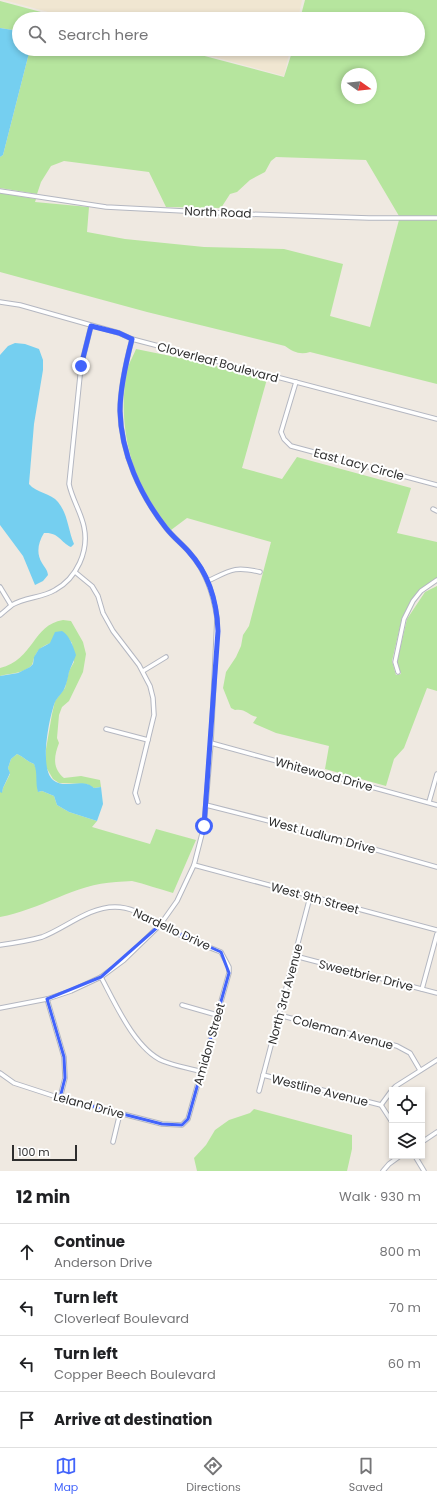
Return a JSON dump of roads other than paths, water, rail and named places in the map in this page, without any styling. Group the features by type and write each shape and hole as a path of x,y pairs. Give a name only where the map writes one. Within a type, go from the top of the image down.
{"street":[{"name":"North Road","path":"0,191 106,207 243,214 369,218 437,218"},
{"name":"Cloverleaf Boulevard","path":"0,302 20,305 119,333 132,339 437,419"},
{"path":"0,615 11,605 42,596 56,590 75,572 84,552 85,533 70,490 70,473 81,366 91,326"},
{"path":"0,1008 48,999 71,991 101,977 124,960 160,925 177,901 194,865 203,832 211,743 218,631 215,604 208,582 199,565 167,529 148,503 129,460 122,432 120,410 126,360 132,339"},
{"name":"East Lacy Circle","path":"296,382 280,432 291,446 437,485"},
{"path":"433,509 437,511"},
{"path":"208,582 235,569 242,568 260,572"},
{"path":"75,572 92,586 98,596 103,613 113,631 143,671 150,686 154,707 153,725 135,793 138,802"},
{"path":"398,672 395,662 404,619 413,601 421,591 437,580"},
{"path":"0,587 11,605"},
{"path":"143,671 166,657"},
{"path":"106,729 148,740"},
{"name":"Whitewood Drive","path":"211,743 437,804"},
{"path":"430,802 437,774"},
{"name":"West Ludlum Drive","path":"206,805 324,835 437,867"},
{"name":"West 9th Street","path":"194,865 437,930"},
{"name":"North 3rd Avenue","path":"259,1091 310,897"},
{"name":"Nardello Drive","path":"0,945 42,937 84,915 97,910 114,907 136,911 195,943 221,952 226,960"},
{"path":"422,989 437,934"},
{"name":"Sweetbrier Drive","path":"295,956 437,994"},
{"name":"Amidon Street","path":"182,1126 188,1119 229,973 229,967 226,960"},
{"path":"101,977 129,1027 143,1046 162,1060 202,1072"},
{"path":"48,999 64,1057 65,1078 60,1098"},
{"path":"182,1005 217,1015"},
{"name":"Coleman Avenue","path":"279,1014 397,1046 410,1052 420,1070"},
{"path":"395,1087 437,1060"},
{"name":"Leland Drive","path":"0,1073 14,1083 60,1098 162,1124 182,1126"},
{"name":"Westline Avenue","path":"263,1075 381,1105 389,1117"},
{"path":"381,1105 389,1094"},
{"path":"113,1142 120,1113"},
{"path":"425,1140 437,1132"},
{"path":"383,1171 396,1159"},
{"path":"417,1159 424,1171"}],"water":[{"path":"0,28 12,30 12,56 28,56 3,155 0,157"},
{"path":"15,343 25,344 39,349 43,360 43,370 34,424 29,484 58,502 66,517 74,544 71,547 53,534 44,533 40,540 38,552 48,575 43,581 35,585 23,556 0,525 0,355 8,346"},
{"path":"62,631 69,638 76,655 64,689 56,700 53,709 46,742 47,765 49,774 53,780 58,783 79,783 90,785 94,788 101,787 103,804 97,821 69,812 57,805 54,796 42,791 38,792 34,764 17,754 11,759 8,768 10,773 2,793 0,792 0,676 18,673 30,667 33,664 34,657 39,649 50,643 55,632"}]}
